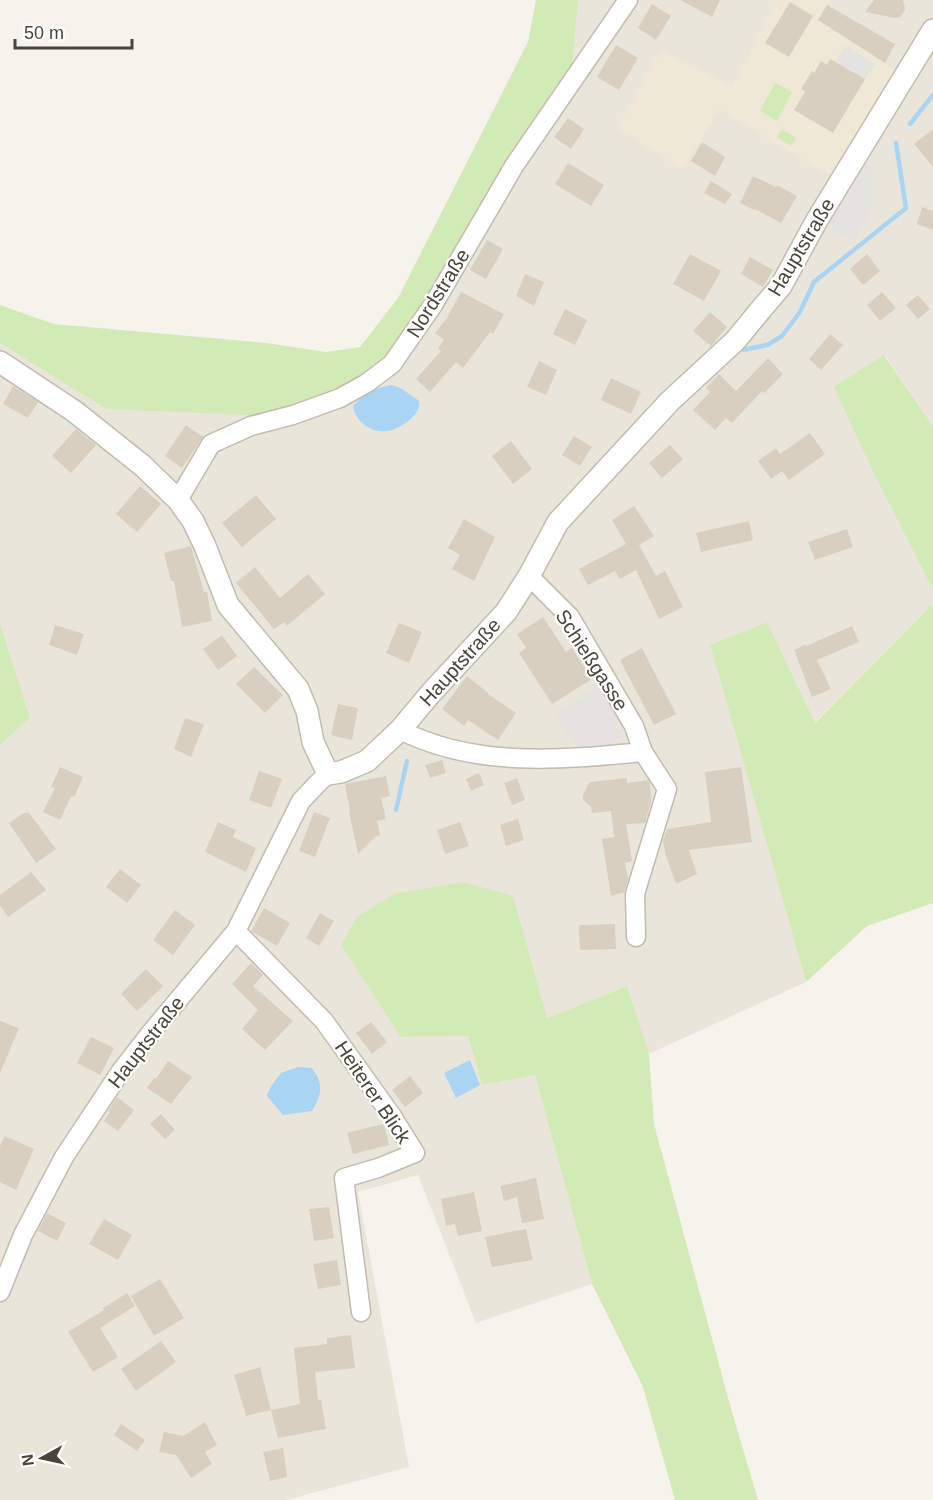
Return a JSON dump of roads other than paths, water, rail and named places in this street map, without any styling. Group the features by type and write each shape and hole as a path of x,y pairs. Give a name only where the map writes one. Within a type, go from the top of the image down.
{"street":[{"name":"Nordstraße","path":"178,500 211,444 251,426 340,399 367,383 392,364 433,305 514,166 628,0"},
{"name":"Hauptstraße","path":"0,1292 23,1235 64,1157 153,1030 236,931 301,801 328,774 367,761 400,730 506,612 529,576 558,522 670,401 735,341 781,286 817,220 933,30"},
{"path":"0,362 74,411 143,466 178,500 194,521 228,605 298,689 307,711 313,742 328,774"},
{"name":"Schießgasse","path":"529,576 570,617 634,726 643,752 667,789 635,894 636,937"},
{"path":"400,730 418,739 462,752 511,758 578,758 643,752"},
{"name":"Heiterer Blick","path":"236,931 324,1021 392,1116 415,1153 378,1168 344,1178 361,1312"}],"water":[{"path":"392,385 419,401 417,411 404,424 393,430 382,431 370,428 357,417 353,406 371,392"},
{"path":"470,1060 480,1085 456,1098 444,1073"},
{"path":"298,1067 312,1068 320,1084 320,1094 312,1111 283,1115 267,1096 281,1073"}],"waterway":[{"path":"910,124 933,95"},
{"path":"743,350 767,345 782,336 800,312 814,282 906,208 896,143"},
{"path":"396,810 407,761"}]}
